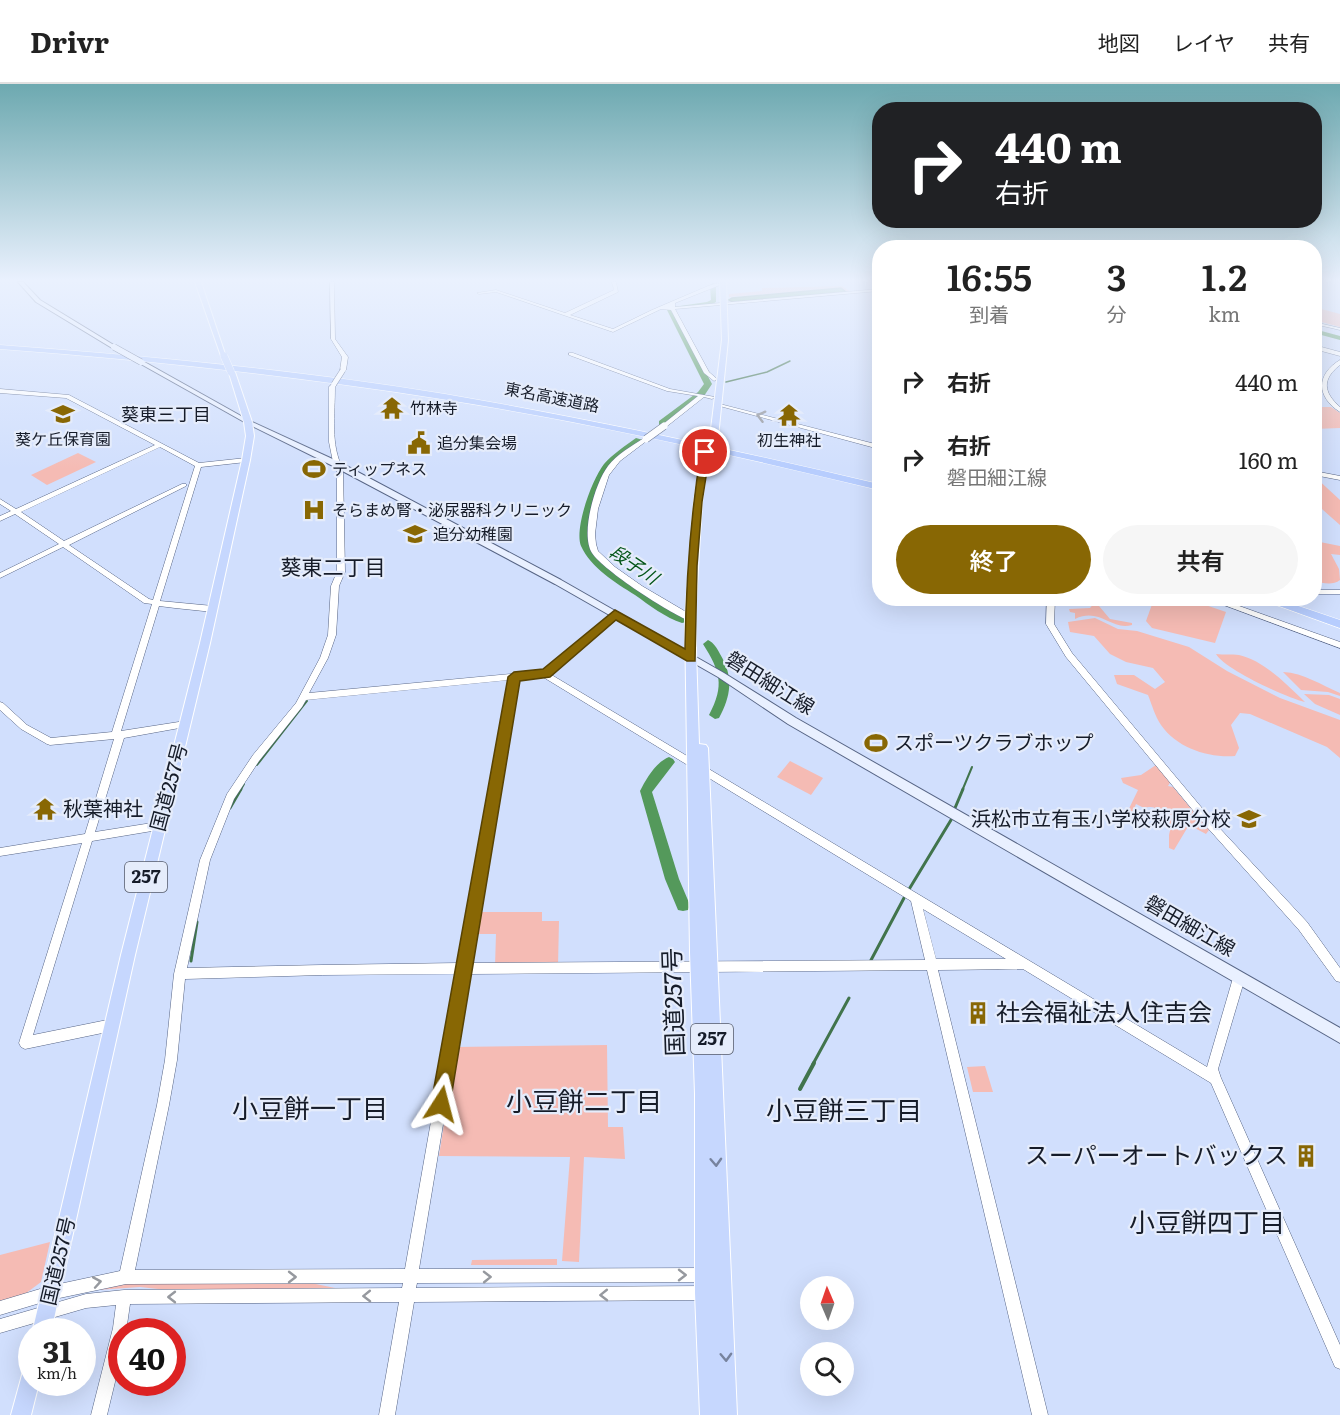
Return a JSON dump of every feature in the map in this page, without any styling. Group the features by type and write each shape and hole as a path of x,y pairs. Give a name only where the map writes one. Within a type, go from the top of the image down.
{"highway":[{"name":"国道257号","path":"44,1318 111,1025 213,609 246,460 250,436 248,422 221,344"},
{"name":"257","path":"695,661 718,344"},
{"name":"257","path":"710,436 718,405 724,344"},
{"name":"東名高速道路","path":"0,346 219,365 441,394 625,428 872,483"},
{"name":"257","path":"695,661 690,618 698,502 709,453"},
{"path":"1283,606 1340,626"},
{"path":"1305,606 1340,617"},
{"name":"国道257号","path":"695,661 704,968 705,1284 710,1415"},
{"name":"国道257号","path":"704,968 723,1274 727,1415"},
{"path":"21,1415 26,1396"}],"main road":[{"name":"磐田細江線","path":"109,344 248,422 336,464 615,614 727,679 792,721 1340,1036"}],"street":[{"path":"126,1277 165,1094 180,974 200,880 216,827 230,797 256,758 303,697 324,658 334,623 335,586 341,572 341,553 340,471 336,464 333,433 332,387 343,370 345,357 336,344"},
{"path":"692,344 707,373 714,379"},
{"path":"1322,350 1340,354"},
{"path":"571,354 658,386 712,398"},
{"path":"1340,362 1326,375 1323,384 1329,399 1340,410"},
{"path":"0,391 67,396 198,465 246,460"},
{"path":"690,618 635,584 606,562 595,551 591,541 600,488 608,472 700,396"},
{"path":"718,405 872,443"},
{"path":"804,424 872,443"},
{"path":"0,519 160,445"},
{"path":"111,1025 25,1043 88,839 198,465"},
{"path":"1322,473 1340,476"},
{"path":"0,576 184,485"},
{"path":"0,501 147,600 213,609"},
{"path":"1322,592 1340,592"},
{"path":"1051,606 1050,624 1069,655 1209,823 1303,926 1340,977"},
{"path":"1231,606 1340,645"},
{"path":"303,697 544,674 615,614"},
{"path":"544,674 1215,1079"},
{"path":"387,1415 514,677"},
{"path":"0,705 24,727 50,742 117,735 185,724"},
{"path":"0,852 159,826"},
{"path":"916,900 934,967 1040,1415"},
{"path":"180,974 934,967 1024,964"},
{"path":"1239,978 1212,1069 1340,1362"},
{"path":"0,1308 50,1293 126,1277 412,1277 705,1284 716,1287 723,1274"},
{"path":"0,1326 86,1301 124,1297 409,1296 705,1284"},
{"path":"99,1415 120,1328 124,1297"}],"shaded area":[{"path":"1322,407 1331,407 1340,413 1340,428 1322,429"},
{"path":"78,453 96,462 47,485 31,475"},
{"path":"1322,483 1340,500 1340,525 1322,509"},
{"path":"1322,542 1340,546 1340,555 1331,554 1339,569 1340,580 1327,584 1322,583"},
{"path":"1099,606 1110,619 1132,623 1132,625 1118,625 1092,616 1075,619 1075,613 1070,612 1069,609"},
{"path":"1151,606 1208,606 1226,612 1215,643 1152,628 1146,621"},
{"path":"1095,618 1118,629 1137,631 1189,647 1227,671 1280,698 1340,720 1340,758 1327,747 1250,714 1240,713 1231,725 1239,748 1235,756 1204,753 1184,745 1161,725 1148,695 1117,684 1114,675 1134,675 1155,689 1165,682 1153,668 1126,662 1110,654 1094,636 1070,632 1068,622"},
{"path":"1216,654 1239,655 1258,662 1275,674 1305,702 1243,675"},
{"path":"1283,672 1312,680 1340,693 1340,696 1328,692 1301,690"},
{"path":"1304,694 1329,695 1340,699 1340,715 1315,704"},
{"path":"790,761 823,778 811,795 777,777"},
{"path":"1156,765 1171,781 1168,786 1173,787 1209,830 1206,834 1189,825 1174,850 1169,848 1171,826 1160,816 1161,812 1157,809 1144,808 1136,804 1127,824 1123,821 1138,790 1123,783 1121,778 1141,775"},
{"path":"480,912 542,912 542,921 559,921 558,966 495,966 496,934 476,934"},
{"path":"607,1045 608,1127 623,1127 625,1159 584,1157 579,1262 562,1261 570,1157 439,1156 456,1047"},
{"path":"985,1066 993,1092 973,1092 967,1067"},
{"path":"50,1242 41,1282 25,1294 0,1301 0,1255"},
{"path":"557,1259 557,1265 471,1265 472,1260"},
{"path":"126,1283 311,1283 340,1289 167,1290 140,1287 97,1290"}],"waterway":[{"name":"段子川","path":"662,423 701,394 708,384 688,344"},
{"path":"726,382 767,372 790,361"},
{"name":"段子川","path":"639,440 612,461 601,475 586,521 585,544 590,554 613,575 682,620"},
{"name":"段子川","path":"708,644 725,678 723,696 715,715"},
{"path":"257,765 307,701"},
{"name":"段子川","path":"669,762 646,791 672,879 683,905"},
{"path":"962,791 972,767"},
{"path":"240,791 244,784"},
{"path":"230,808 241,789"},
{"path":"955,808 963,789"},
{"path":"908,891 951,820"},
{"path":"870,962 904,898"},
{"path":"191,961 197,922"},
{"path":"813,1064 849,998"},
{"path":"800,1089 814,1063"}],"place":[{"name":"竹林寺","path":"392,408"},
{"name":"葵ケ丘保育園","path":"63,414"},
{"name":"初生神社","path":"789,415"},
{"name":"追分集会場","path":"419,443"},
{"name":"ティップネス","path":"314,469"},
{"name":"そらまめ腎・泌尿器科クリニック","path":"314,510"},
{"name":"追分幼稚園","path":"415,534"},
{"name":"スポーツクラブホップ","path":"876,743"},
{"name":"秋葉神社","path":"45,809"},
{"name":"浜松市立有玉小学校萩原分校","path":"1249,819"},
{"name":"社会福祉法人住吉会","path":"978,1013"},
{"name":"スーパーオートバックス","path":"1306,1156"}],"district":[{"name":"葵東三丁目","path":"166,415"},
{"name":"葵東二丁目","path":"333,568"},
{"name":"小豆餅二丁目","path":"584,1102"},
{"name":"小豆餅一丁目","path":"310,1109"},
{"name":"小豆餅三丁目","path":"844,1111"},
{"name":"小豆餅四丁目","path":"1207,1223"}],"route":[{"path":"441,1104 514,677 546,673 615,614 691,658 692,566 705,452"}]}
